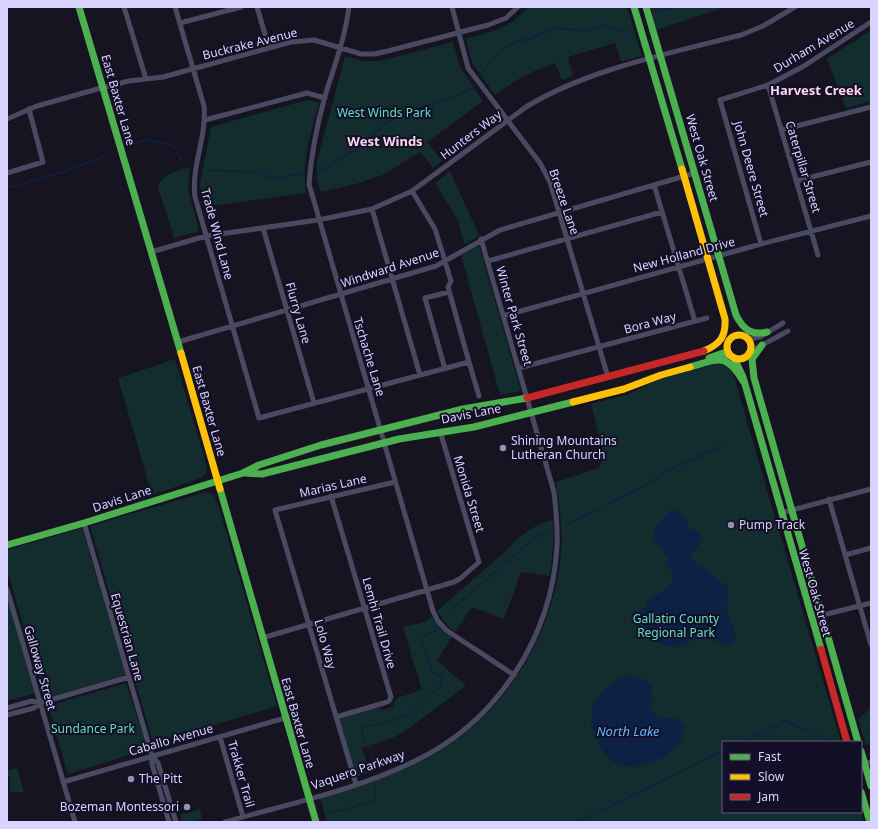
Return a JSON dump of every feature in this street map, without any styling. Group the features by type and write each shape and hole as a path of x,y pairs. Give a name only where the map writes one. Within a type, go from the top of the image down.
{"main road":[{"name":"East Baxter Lane","path":"79,7 178,342 316,822"},
{"name":"West Oak Street","path":"634,7 723,309"},
{"name":"West Oak Street","path":"646,7 736,315"},
{"path":"723,309 732,331 727,349 740,370 743,381"},
{"path":"696,354 716,346 724,339 727,330 723,309"},
{"path":"736,315 739,323 747,332 755,335 767,332"},
{"path":"736,315 739,328 751,342 747,366 758,391"},
{"path":"696,354 713,350 737,335 747,337"},
{"path":"758,391 752,364 754,354 762,345"},
{"path":"700,363 724,353 732,357 742,359 750,354"},
{"name":"Davis Lane","path":"7,545 84,524 218,480 244,473 259,465 314,447 463,409 527,398 696,354"},
{"path":"700,363 718,360 729,362 735,367 743,381"},
{"name":"Davis Lane","path":"244,473 262,474 384,443 440,431 474,427 624,389 660,375 700,363"},
{"name":"West Oak Street","path":"743,381 847,741"},
{"name":"West Oak Street","path":"758,391 858,741"},
{"path":"862,754 871,786"},
{"path":"862,795 870,822"}],"street":[{"path":"124,7 146,79"},
{"name":"Trade Wind Lane","path":"175,7 204,106 205,120 193,184 195,197 259,418 314,403"},
{"path":"180,23 241,7"},
{"path":"257,7 269,48"},
{"name":"Tschache Lane","path":"349,7 341,47 325,98 311,155 309,184 318,220 369,389 433,611 438,621 446,630 514,675"},
{"name":"Breeze Lane","path":"452,7 468,68 540,163 550,182 608,377"},
{"name":"Buckrake Avenue","path":"7,119 29,109 129,80 163,77 291,42 314,40 361,54 374,54 488,25 506,18 518,7"},
{"name":"Hunters Way","path":"151,252 206,236 318,220 372,209 412,191 507,120 535,101 557,90 584,79 660,56 741,35 763,26 796,7"},
{"name":"Durham Avenue","path":"720,100 768,85 823,54 871,22"},
{"name":"Caterpillar Street","path":"768,85 818,255"},
{"path":"205,120 307,94 325,98"},
{"name":"John Deere Street","path":"720,100 761,244"},
{"path":"781,130 871,107"},
{"path":"7,174 43,162 29,109"},
{"path":"796,181 871,162"},
{"name":"Windward Avenue","path":"178,342 436,266 481,239 500,230 695,174"},
{"path":"654,185 695,321"},
{"path":"412,191 434,229 445,261 451,281 448,287 449,292 479,396"},
{"path":"372,209 420,376"},
{"path":"488,262 566,238 662,212"},
{"name":"New Holland Drive","path":"503,316 761,244 871,216"},
{"name":"Flurry Lane","path":"262,228 314,403"},
{"name":"Winter Park Street","path":"481,239 527,398"},
{"path":"445,369 425,298 449,292"},
{"name":"Bora Way","path":"519,368 707,318"},
{"path":"747,337 757,338 783,323"},
{"path":"750,354 762,345 788,331"},
{"path":"314,403 469,362"},
{"name":"Vaquero Parkway","path":"225,822 356,784 416,760 448,741 484,711 514,675 535,638 545,610 554,569 557,533 554,492 527,398"},
{"name":"Monida Street","path":"427,588 454,582 479,562 440,431"},
{"name":"Marias Lane","path":"275,510 396,482"},
{"path":"781,513 871,489"},
{"name":"Lemhi Trail Drive","path":"331,496 391,697 389,701 384,703 336,717"},
{"path":"829,500 871,645"},
{"name":"Lolo Way","path":"275,510 356,784"},
{"name":"Equestrian Lane","path":"84,524 152,756 152,764 169,822"},
{"path":"845,555 871,548"},
{"path":"262,638 427,588"},
{"name":"Galloway Street","path":"7,590 75,822"},
{"path":"811,618 871,603"},
{"path":"7,715 34,708 40,703 129,677"},
{"path":"7,708 32,701 40,703"},
{"name":"Caballo Avenue","path":"63,782 285,718"},
{"name":"Trakker Trail","path":"220,737 244,817"},
{"name":"Equestrian Lane","path":"152,756 158,762 176,822"}],"green space":[{"path":"529,7 627,7 642,56 621,62 615,43 568,57 573,76 562,80 555,63 524,76 495,95 472,63 466,39 485,34 507,25"},
{"path":"651,7 726,7 656,30"},
{"path":"871,30 871,101 846,108 827,59"},
{"name":"West Winds Park","path":"453,42 460,67 483,101 427,142 442,161 433,168 420,152 383,175 356,184 321,192 317,180 317,162 345,56 363,61 379,61"},
{"path":"307,100 319,103 310,136 306,159 306,193 204,207 200,184 211,127"},
{"path":"190,168 188,190 199,231 174,238 158,187 163,179 171,173"},
{"path":"450,171 479,235 465,245 457,219 435,183"},
{"path":"479,245 521,391 500,395 461,255"},
{"path":"175,359 204,456 207,472 201,478 152,495 118,378"},
{"name":"Gallatin County Regional Park","path":"717,363 731,367 841,741 722,741 722,813 862,813 864,822 327,822 320,798 399,771 425,759 452,743 476,724 497,702 516,678 532,651 545,623 554,593 562,543 556,482 599,468 604,455 591,404 629,394 661,379"},
{"path":"206,492 214,495 218,504 277,706 155,743 152,739 90,526"},
{"path":"553,520 554,538 550,576 521,572 504,619 472,607 455,632 448,626 437,611 522,535 539,525"},
{"path":"82,528 126,675 45,699 7,570 7,550"},
{"path":"7,598 35,693 7,701"},
{"path":"432,616 442,630 452,637 437,660 466,686 402,733 362,748 370,772 356,777 338,719 377,708 384,710 393,706 397,698 422,690 403,627 425,622"},
{"name":"Sundance Park","path":"126,683 144,738 145,750 68,774 48,706"},
{"path":"871,708 871,742 866,746 858,719"},
{"path":"17,768 24,792 10,792 10,776 7,776 7,771"},
{"path":"200,809 202,819 192,822 182,822 180,815"}],"water":[{"path":"672,509 679,511 691,529 700,532 701,538 698,547 691,554 692,560 704,567 719,581 725,584 728,589 727,611 736,636 733,644 729,645 705,638 697,638 679,647 667,646 653,639 644,627 643,611 646,603 651,597 663,592 675,577 669,568 668,559 653,535 656,525 661,522"},
{"name":"North Lake","path":"632,675 642,678 652,686 651,708 657,716 677,719 685,725 681,740 669,753 652,763 634,767 616,763 610,759 600,746 596,732 591,727 593,705 599,695 615,682"}],"waterway":[{"path":"655,11 678,7"},
{"path":"481,74 501,50 516,42 532,38 556,28 589,31 602,25 623,32 630,26"},
{"path":"319,172 357,149 386,123 413,110 446,100 473,88"},
{"path":"126,146 146,140 174,145 180,159 187,163"},
{"path":"7,188 60,173 106,156"},
{"path":"208,170 258,172 271,178 303,174"},
{"path":"609,503 637,490 667,471 724,445"},
{"path":"567,525 605,506"},
{"path":"449,612 533,539 548,531"},
{"path":"373,771 371,764 373,755 363,736 362,727 390,722 410,713 441,685 442,677 433,673 421,640 425,635 436,631"},
{"path":"743,741 775,726 781,725 785,720 829,741"},
{"path":"867,734 871,731"},
{"path":"577,822 722,751"},
{"path":"328,814 370,802 375,798 376,786"}],"traffic: fast":[{"path":"79,7 181,353"},
{"path":"634,7 682,169"},
{"path":"646,7 736,315 748,330 756,333 767,332"},
{"path":"762,345 752,359 754,378 858,741"},
{"path":"709,358 723,353 731,356"},
{"path":"734,358 743,377 821,649"},
{"path":"690,367 715,360 721,360 731,365 743,381"},
{"path":"7,545 84,523 243,473 259,465 321,445 463,409 527,398"},
{"path":"245,473 262,474 399,439 474,427 573,402"},
{"path":"220,489 316,822"},
{"path":"862,754 871,786"},
{"path":"862,795 870,822"}],"traffic: slow":[{"path":"682,169 725,319 724,331 721,339 714,346 704,351"},
{"path":"734,335 744,335 751,342 751,347 751,352 744,359 734,359 727,352 727,342 734,335"},
{"path":"181,353 220,489"},
{"path":"573,402 624,389 661,375 690,367"}],"traffic: jam":[{"path":"527,398 704,351"},
{"path":"821,649 847,741"}],"place":[{"name":"Shining Mountains Lutheran Church","path":"503,448"},
{"name":"Pump Track","path":"731,525"},
{"name":"The Pitt","path":"131,779"},
{"name":"Bozeman Montessori","path":"187,807"}],"district":[{"name":"Harvest Creek","path":"816,90"},
{"name":"West Winds","path":"385,141"}]}
